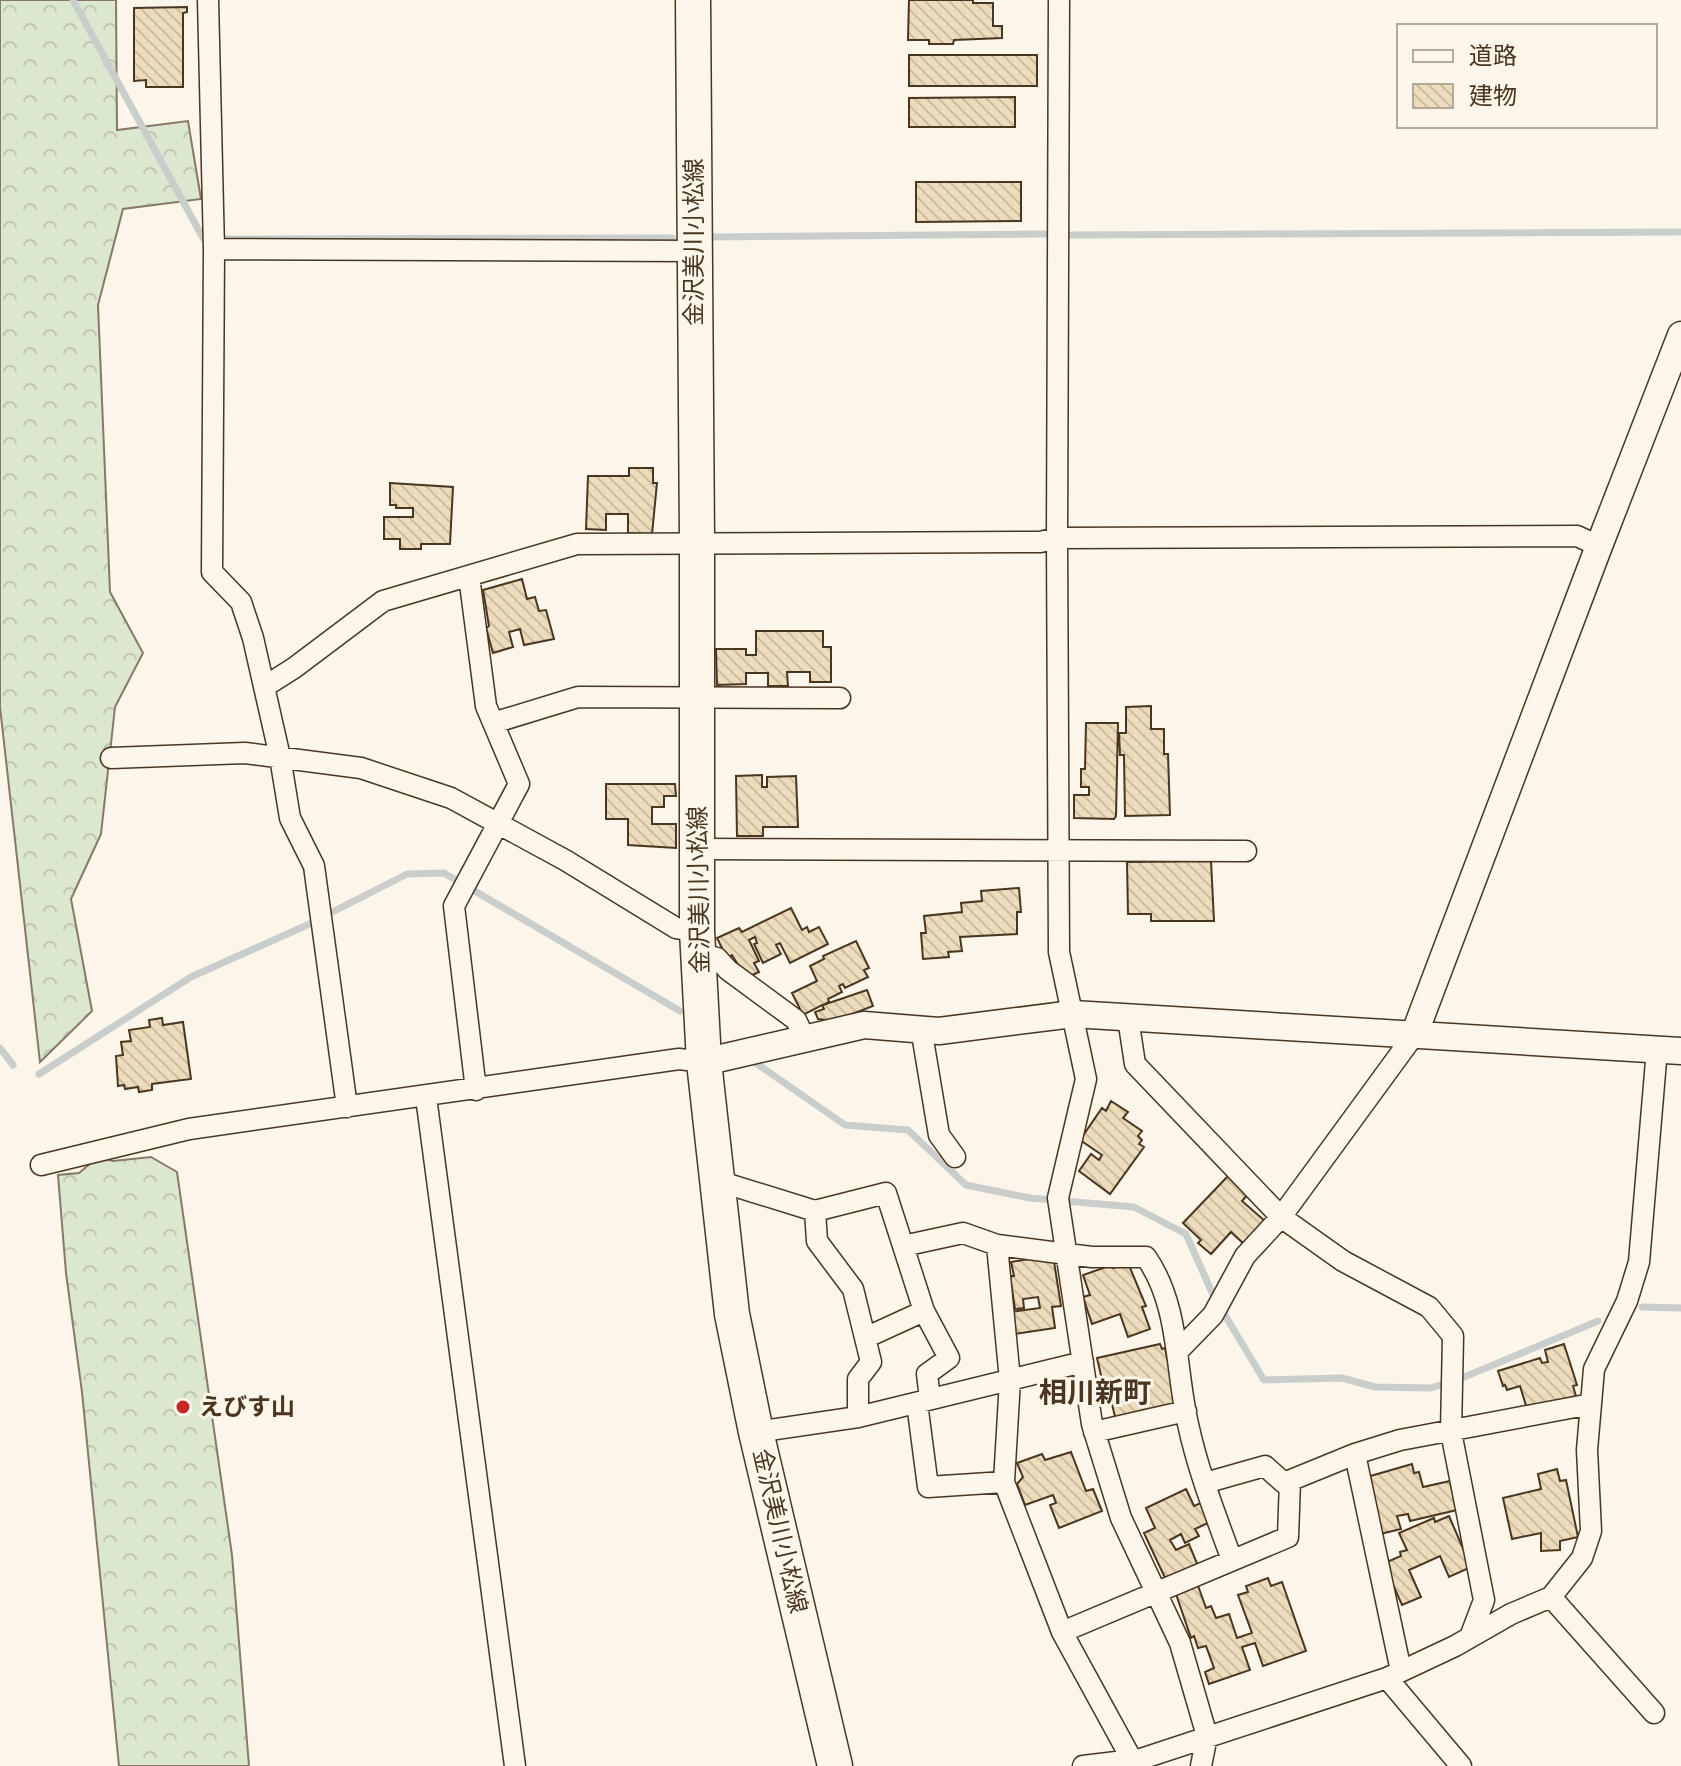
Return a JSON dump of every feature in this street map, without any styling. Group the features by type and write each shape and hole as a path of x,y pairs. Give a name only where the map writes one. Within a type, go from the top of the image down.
{"main road":[{"name":"金沢美川小松線","path":"693,0 697,849 704,1062 732,1314 756,1432 835,1766"}],"street":[{"path":"208,0 214,249 212,572 241,602 253,638 280,757 290,818 314,866 347,1107"},
{"path":"1059,0 1059,952 1086,1079 1058,1198 1094,1432 1121,1518 1180,1643 1207,1736 1201,1766"},
{"path":"214,249 694,251"},
{"path":"1178,1351 1213,1315 1245,1256 1281,1217 1414,1035 1681,335"},
{"path":"264,687 383,601 577,544 1577,536 1599,546"},
{"path":"469,576 486,706 519,784 454,906 476,1090"},
{"path":"493,723 578,697 840,698"},
{"path":"111,758 245,753 280,757 361,768 451,798 565,860 698,942 728,970 796,1020 805,1039"},
{"path":"697,849 1246,851"},
{"path":"41,1165 189,1129 679,1059 704,1062 864,1025 939,1031 1073,1014 1669,1050 1639,1262 1627,1301 1594,1369 1587,1450 1591,1531 1582,1558 1551,1597 1511,1614 1394,1675 1132,1760 1083,1766"},
{"path":"1128,1018 1135,1064 1281,1217 1343,1261 1429,1307 1453,1336 1451,1432 1484,1600 1470,1637"},
{"path":"921,1028 939,1135 955,1157"},
{"path":"426,1097 515,1766"},
{"path":"715,1180 815,1211 886,1193 924,1311 949,1358 927,1374 924,1401 928,1487 1004,1482"},
{"path":"815,1211 817,1241 853,1289 871,1362 858,1379 858,1417"},
{"path":"903,1246 963,1233 997,1245 1092,1257 1146,1257 1155,1270 1177,1336 1186,1411 1205,1483 1232,1560"},
{"path":"997,1245 1010,1380 1004,1482 1062,1632 1132,1760"},
{"path":"865,1338 924,1311"},
{"path":"756,1432 858,1417 1083,1362"},
{"path":"1205,1483 1265,1466 1284,1483 1355,1454 1400,1440 1591,1404"},
{"path":"1094,1432 1186,1411"},
{"path":"1355,1454 1394,1675 1461,1766"},
{"path":"1062,1632 1288,1537 1290,1481"},
{"path":"1551,1597 1654,1713"}],"green space":[{"path":"0,0 116,0 117,130 188,121 201,199 123,209 98,305 110,592 143,653 115,707 101,834 71,899 92,1011 40,1062 0,707"},
{"path":"98,1157 113,1161 151,1157 177,1172 232,1555 249,1766 119,1766 58,1175 79,1173"}],"building":[{"path":"909,0 993,3 993,26 1002,26 1002,38 954,40 953,44 908,40"},
{"path":"187,7 187,12 183,13 183,87 146,87 146,80 134,81 134,8"},
{"path":"909,55 1037,55 1037,86 909,86"},
{"path":"1015,97 1015,127 909,127 909,98"},
{"path":"916,182 1021,182 1021,221 916,222"},
{"path":"629,468 653,468 653,483 657,483 652,534 628,533 628,514 606,514 606,530 586,529 588,476 629,476"},
{"path":"390,483 453,487 450,544 421,544 421,549 400,549 400,539 384,539 384,517 413,517 413,508 390,505"},
{"path":"522,579 527,599 535,597 539,611 546,610 554,639 524,645 520,629 509,632 513,647 493,653 486,628 489,626 483,590"},
{"path":"756,631 823,631 823,647 831,647 831,682 810,682 810,672 787,672 788,686 768,686 768,673 746,673 746,684 717,685 716,649 746,649 746,655 756,655"},
{"path":"1151,706 1151,729 1164,729 1170,815 1125,816 1124,755 1120,755 1119,733 1126,733 1126,707"},
{"path":"1086,723 1118,723 1114,819 1074,818 1074,795 1089,795 1089,787 1081,787 1081,769 1085,769"},
{"path":"762,775 762,787 767,787 767,777 796,776 798,827 763,827 763,836 737,836 736,776"},
{"path":"606,784 675,784 676,796 664,796 664,807 652,807 652,824 676,824 676,848 628,845 628,819 606,819"},
{"path":"1211,861 1214,921 1151,921 1151,914 1128,914 1127,862"},
{"path":"1019,888 1021,912 1017,912 1017,934 960,937 962,951 948,952 949,957 923,959 921,933 926,933 924,916 962,912 961,903 982,901 981,891"},
{"path":"791,908 802,930 807,927 809,932 819,927 828,944 790,963 780,943 776,945 781,954 763,963 754,944 757,943 755,937 749,940 759,961 754,963 759,972 750,976 732,955 727,958 717,938 739,928 742,932"},
{"path":"856,941 869,968 864,970 868,977 845,988 843,984 839,986 842,992 823,1005 867,990 873,1006 834,1021 818,1019 815,1012 824,1009 822,1005 803,1015 792,993 817,981 810,966 824,959 823,956"},
{"path":"162,1018 163,1025 183,1022 191,1079 152,1084 152,1090 139,1092 138,1087 125,1089 124,1085 118,1086 116,1056 123,1055 121,1042 131,1041 129,1030 150,1027 149,1020"},
{"path":"1111,1101 1128,1112 1123,1118 1142,1131 1138,1136 1142,1140 1139,1144 1144,1147 1110,1194 1079,1171 1091,1154 1099,1160 1102,1155 1080,1140 1102,1108 1106,1111"},
{"path":"1229,1175 1249,1193 1242,1201 1266,1222 1245,1245 1231,1232 1211,1254 1183,1223"},
{"path":"1053,1255 1061,1306 1052,1307 1055,1328 1014,1334 1011,1312 1040,1308 1038,1297 1023,1299 1024,1308 1015,1309 1011,1262"},
{"path":"1128,1263 1146,1306 1142,1307 1150,1329 1128,1337 1120,1314 1092,1324 1083,1297 1090,1295 1083,1275"},
{"path":"1160,1344 1162,1349 1165,1348 1177,1404 1116,1421 1112,1404 1149,1396 1148,1391 1106,1397 1097,1358"},
{"path":"1564,1344 1577,1385 1573,1386 1576,1396 1528,1412 1520,1386 1507,1390 1498,1371 1540,1358 1542,1363 1548,1362 1545,1350"},
{"path":"1071,1452 1086,1491 1093,1489 1102,1511 1059,1528 1050,1505 1056,1503 1053,1495 1025,1505 1017,1484 1023,1477 1017,1463 1042,1454 1045,1460"},
{"path":"1412,1464 1414,1473 1419,1472 1423,1487 1450,1481 1457,1510 1410,1521 1408,1514 1397,1516 1401,1529 1380,1534 1367,1477"},
{"path":"1557,1469 1560,1481 1566,1480 1578,1537 1560,1541 1560,1550 1541,1551 1541,1533 1512,1539 1503,1498 1541,1489 1538,1474"},
{"path":"1186,1489 1194,1506 1201,1503 1210,1522 1195,1529 1199,1536 1185,1543 1181,1534 1170,1540 1176,1550 1189,1544 1198,1566 1166,1580 1144,1533 1155,1528 1146,1508"},
{"path":"1449,1516 1471,1567 1449,1577 1440,1556 1409,1570 1421,1597 1402,1605 1386,1569 1390,1568 1387,1562 1407,1550 1399,1533 1434,1518 1435,1522"},
{"path":"1268,1578 1271,1586 1282,1582 1306,1651 1263,1666 1255,1643 1242,1647 1250,1670 1209,1684 1205,1672 1214,1668 1206,1646 1198,1648 1194,1636 1191,1638 1175,1591 1197,1583 1206,1608 1211,1606 1216,1618 1229,1614 1237,1638 1252,1633 1238,1595 1248,1592 1246,1586"}],"waterway":[{"path":"73,0 203,238"},
{"path":"1070,235 1681,232"},
{"path":"707,237 1048,234"},
{"path":"224,239 672,238"},
{"path":"39,1074 191,977 305,926 407,874 444,873 680,1011"},
{"path":"0,1048 13,1065"},
{"path":"753,1061 845,1125 908,1130 966,1185 1030,1198 1134,1207 1186,1234 1214,1297 1264,1380 1342,1378 1375,1387 1431,1388 1598,1321"},
{"path":"1642,1307 1681,1308"}],"place":[{"name":"えびす山","path":"183,1407"}],"district":[{"name":"相川新町","path":"1095,1392"}]}
